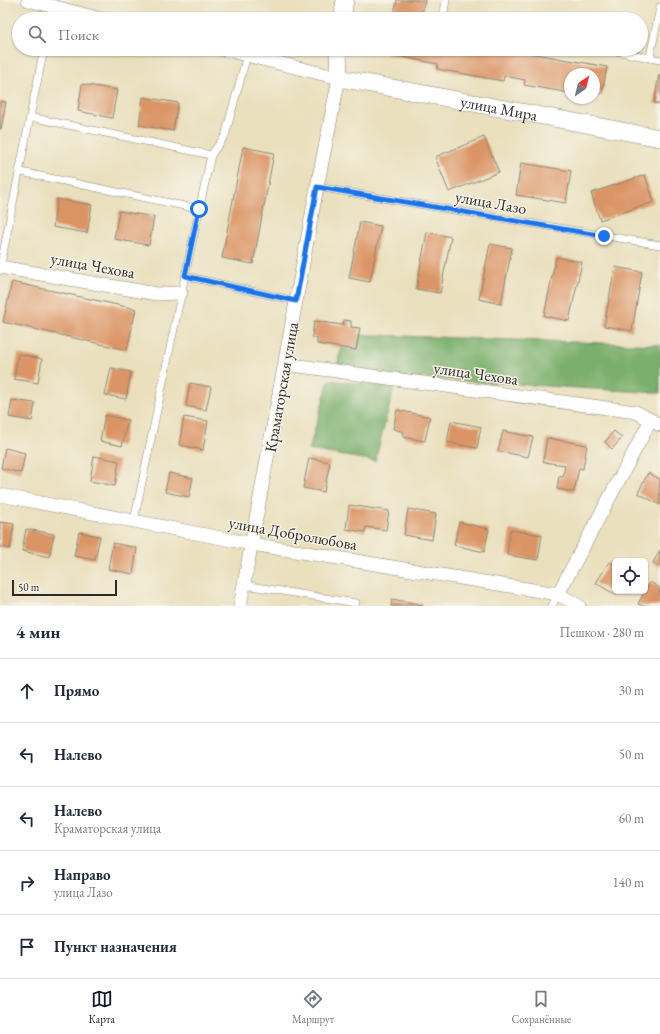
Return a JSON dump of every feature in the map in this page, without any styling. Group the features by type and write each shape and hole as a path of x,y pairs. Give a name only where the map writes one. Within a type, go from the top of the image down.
{"street":[{"path":"28,0 71,12"},
{"path":"343,12 345,0"},
{"path":"251,56 339,78"},
{"name":"Краматорская улица","path":"240,606 317,187 339,78 338,56"},
{"name":"улица Мира","path":"339,78 660,138"},
{"name":"улица Чехова","path":"0,268 157,294 181,294"},
{"name":"улица Чехова","path":"285,364 636,412 656,422"},
{"path":"558,594 656,422"},
{"name":"улица Добролюбова","path":"0,495 252,544 558,594 579,606"}],"lane":[{"path":"444,12 446,0"},
{"path":"650,58 660,7"},
{"path":"0,268 21,172 30,117 43,56"},
{"path":"134,521 211,155 225,136 247,56"},
{"path":"640,56 660,60"},
{"path":"30,117 211,155"},
{"path":"21,172 199,209"},
{"name":"улица Лазо","path":"317,187 660,245"},
{"path":"185,276 296,301"},
{"path":"244,585 333,603 356,603"},
{"path":"552,606 558,594"}],"green space":[{"path":"345,334 660,345 660,393 335,373"},
{"path":"329,380 394,388 375,461 309,450"}],"building":[{"path":"397,0 425,0 422,12 394,12"},
{"path":"397,56 546,56 607,67 602,94 600,94 600,68 564,68 564,92 524,85 525,80 504,76 503,81 437,69 438,64"},
{"path":"659,74 660,75 660,104 654,103"},
{"path":"82,84 117,90 112,118 78,111"},
{"path":"143,97 178,103 173,131 139,125"},
{"path":"0,101 6,102 1,129 0,129"},
{"path":"484,137 499,172 449,192 435,157"},
{"path":"243,147 274,153 253,264 222,258"},
{"path":"521,163 571,171 566,203 516,195"},
{"path":"645,175 654,202 600,220 591,193"},
{"path":"57,199 92,205 87,233 53,227"},
{"path":"119,211 154,217 149,245 114,239"},
{"path":"360,222 381,226 370,282 349,278"},
{"path":"427,232 451,237 440,293 416,289"},
{"path":"490,244 512,248 501,304 479,299"},
{"path":"556,257 582,262 569,321 544,316"},
{"path":"615,267 642,272 632,331 604,326"},
{"path":"12,282 136,309 127,350 3,322"},
{"path":"344,320 351,321 351,327 360,328 356,350 317,344 317,338 312,337 314,321 343,325"},
{"path":"18,354 42,359 38,383 14,379"},
{"path":"111,368 131,372 126,399 105,395"},
{"path":"190,383 211,387 206,410 186,406"},
{"path":"12,400 35,403 32,421 9,417"},
{"path":"397,410 430,417 425,441 403,437 404,432 393,429"},
{"path":"105,415 128,420 122,446 100,441"},
{"path":"184,417 208,421 203,450 179,445"},
{"path":"451,421 481,427 477,448 447,442"},
{"path":"503,431 533,437 528,457 498,451"},
{"path":"614,431 622,438 612,449 605,442"},
{"path":"547,438 587,445 583,469 579,468 574,492 557,489 559,476 563,477 565,465 543,462"},
{"path":"5,448 25,453 21,473 1,468"},
{"path":"94,456 119,461 115,486 90,481"},
{"path":"309,458 330,462 324,492 303,488"},
{"path":"169,473 193,478 189,497 165,492"},
{"path":"648,473 660,479 660,505 638,493"},
{"path":"349,505 389,511 386,530 366,527 365,532 346,529"},
{"path":"408,509 436,514 432,540 404,535"},
{"path":"0,522 14,524 10,549 0,547"},
{"path":"459,522 489,529 484,552 454,545"},
{"path":"26,529 54,534 49,557 22,551"},
{"path":"510,530 542,535 538,560 507,555"},
{"path":"79,532 100,536 95,560 74,556"},
{"path":"113,543 137,548 133,574 108,569"},
{"path":"660,550 660,567 653,563"},
{"path":"609,562 612,564 612,593 596,583"},
{"path":"650,582 660,588 660,606 643,606 638,604 643,594 648,594 648,586"},
{"path":"392,599 423,605 391,606"}],"route":[{"path":"199,209 185,276 296,301 317,187 604,236"}]}
